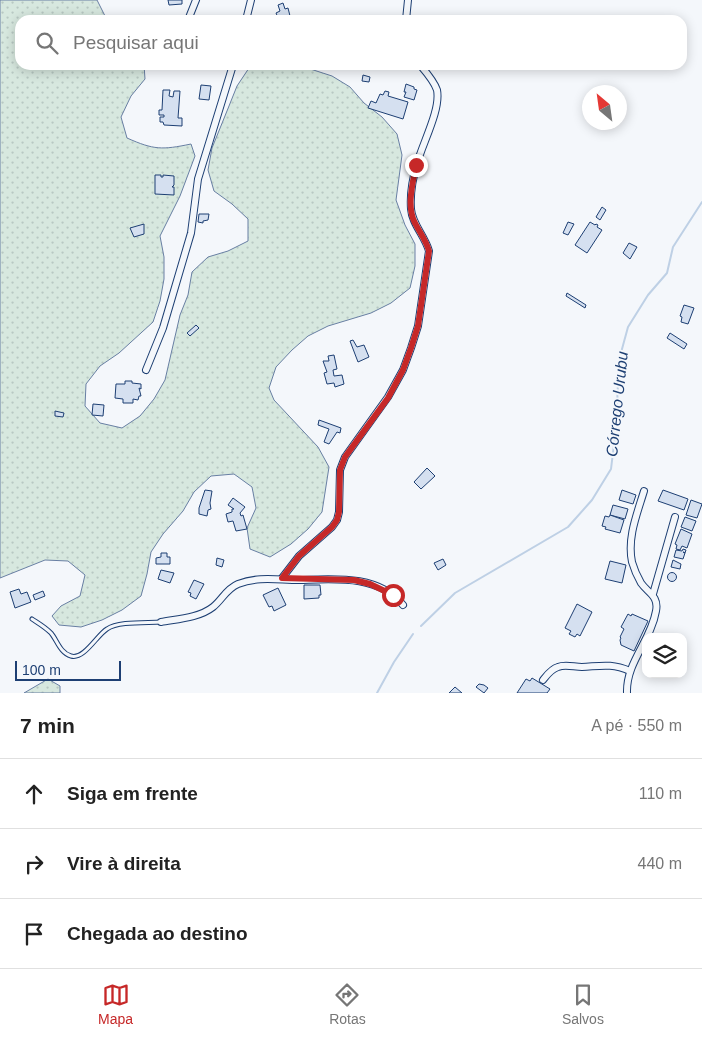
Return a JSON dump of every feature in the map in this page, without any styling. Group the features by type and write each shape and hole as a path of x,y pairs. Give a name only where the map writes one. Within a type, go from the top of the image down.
{"street":[{"path":"190,15 196,0"},
{"path":"247,15 251,0"},
{"path":"406,15 408,0"},
{"path":"146,370 163,328 191,233 198,179 231,70"},
{"path":"282,578 299,556 332,527 337,520 339,512 338,480 342,464 354,444 388,398 403,370 418,326 429,251 426,240 413,218 411,209 412,190 416,165 435,112 437,98 434,84 424,70"},
{"path":"644,491 632,532 630,548 635,571 642,584 653,594"},
{"path":"627,693 630,670 657,610 653,594 675,517"},
{"path":"161,622 208,611 231,588 238,584 261,578 354,580 386,591 403,605"},
{"path":"543,680 558,666 582,667 604,664 616,665 630,670"}],"lane":[{"path":"32,619 49,631 62,650 70,656 81,654 102,633 112,626 161,622"}],"shaded area":[{"path":"0,0 97,0 104,15 15,15 15,70 144,70 145,79 131,96 121,117 127,138 158,148 191,144 195,156 180,196 160,236 164,257 164,279 160,301 153,322 119,353 100,366 86,384 85,406 100,423 122,428 140,416 154,399 165,380 180,315 188,295 192,272 208,257 228,251 248,241 248,219 214,191 208,170 212,148 237,86 248,70 313,70 332,76 350,87 397,134 402,155 396,200 405,225 415,244 415,266 410,288 391,303 371,313 328,326 308,336 276,367 269,388 274,400 318,447 329,467 322,512 308,529 291,544 270,557 250,549 247,528 256,508 252,487 234,474 211,476 194,492 183,511 163,534 151,552 141,596 122,610 102,620 81,627 59,625 52,616 61,606 80,596 85,575 68,561 45,560 0,578"},
{"path":"48,679 60,686 60,693 24,693"}],"building":[{"path":"168,0 182,0 182,4 169,5"},
{"path":"283,3 285,9 288,8 290,15 277,15 276,13 280,11 278,5"},
{"path":"363,75 370,77 369,82 362,81"},
{"path":"406,84 417,90 414,100 404,97"},
{"path":"201,85 211,86 209,100 199,99"},
{"path":"163,90 170,90 169,96 173,97 174,91 180,91 178,118 182,118 182,126 164,125 163,122 160,122 160,117 164,117 164,115 159,115 159,110 162,110"},
{"path":"385,91 389,92 388,96 408,102 403,119 368,108 371,101 376,103 380,94 383,95"},
{"path":"155,175 161,175 161,177 163,175 174,176 174,185 172,187 174,187 174,195 155,194"},
{"path":"602,207 606,210 600,220 596,217"},
{"path":"199,214 209,214 208,220 203,221 203,223 198,222"},
{"path":"568,222 574,224 568,235 563,233"},
{"path":"590,222 598,225 597,227 602,230 587,253 575,245"},
{"path":"144,224 144,234 134,237 130,228"},
{"path":"629,243 637,247 630,259 623,253"},
{"path":"567,293 586,305 585,308 566,296"},
{"path":"684,305 694,308 688,324 681,322 682,317 680,316"},
{"path":"196,325 199,328 190,336 187,333"},
{"path":"670,333 687,344 684,349 667,338"},
{"path":"353,340 357,347 364,345 369,357 358,362 350,341"},
{"path":"334,355 337,369 333,370 334,376 342,375 344,384 335,387 334,383 327,384 324,373 327,372 323,361 329,361 328,356"},
{"path":"125,381 141,384 141,389 139,388 141,396 139,396 138,400 133,399 133,403 123,403 123,399 115,398 116,384 125,384"},
{"path":"93,404 104,405 103,416 92,415"},
{"path":"55,411 64,413 63,417 55,416"},
{"path":"319,420 341,428 340,433 337,432 329,444 324,442 329,429 318,425"},
{"path":"427,468 435,476 421,489 414,482"},
{"path":"205,490 212,491 211,509 208,510 207,516 199,514"},
{"path":"622,490 636,495 633,504 619,500"},
{"path":"663,490 688,499 684,510 658,501"},
{"path":"233,498 245,507 240,513 241,516 243,515 247,529 236,531 233,521 228,522 226,514 234,509 228,505"},
{"path":"691,500 702,504 697,518 686,515"},
{"path":"613,505 628,509 625,519 610,515"},
{"path":"610,515 624,520 620,533 605,529 606,527 602,526 605,516 609,517"},
{"path":"685,517 696,521 692,531 681,527"},
{"path":"681,529 692,534 687,548 682,546 680,550 676,549 677,545 675,544"},
{"path":"683,549 686,550 683,559 674,557 676,550 682,551"},
{"path":"161,553 167,553 167,557 170,557 170,564 156,564 156,558 161,557"},
{"path":"217,558 224,560 222,567 216,565"},
{"path":"443,559 446,565 438,570 434,563"},
{"path":"673,560 681,564 680,569 671,567"},
{"path":"610,561 626,565 622,583 605,579"},
{"path":"161,570 174,573 170,583 158,579"},
{"path":"672,573 676,577 672,581 668,577"},
{"path":"194,580 204,584 196,599 190,596 191,593 188,592"},
{"path":"304,585 320,585 321,595 319,595 319,598 304,599"},
{"path":"278,588 286,605 274,611 272,606 269,607 263,595"},
{"path":"19,589 21,594 27,592 31,602 15,608 10,592"},
{"path":"43,591 45,596 35,600 33,595"},
{"path":"577,604 592,612 580,636 577,634 575,637 569,634 571,631 565,628"},
{"path":"628,614 648,621 634,651 621,645 620,637 624,629 621,627"},
{"path":"532,678 550,689 547,693 517,693 526,679 530,681"},
{"path":"479,684 488,688 484,693 476,687"},
{"path":"455,687 462,693 449,693"}],"waterway":[{"name":"Córrego Urubu","path":"421,626 455,593 568,527 592,500 611,469 616,428 619,360 628,327 648,295 667,273 673,247 702,202"},
{"name":"Córrego Urubu","path":"377,693 394,662 413,634"}],"route":[{"path":"393,595 370,584 341,578 296,580 282,578 299,556 332,527 337,520 340,498 338,480 345,457 388,398 403,370 411,348 418,326 429,251 426,240 415,223 411,209 416,165"}]}
